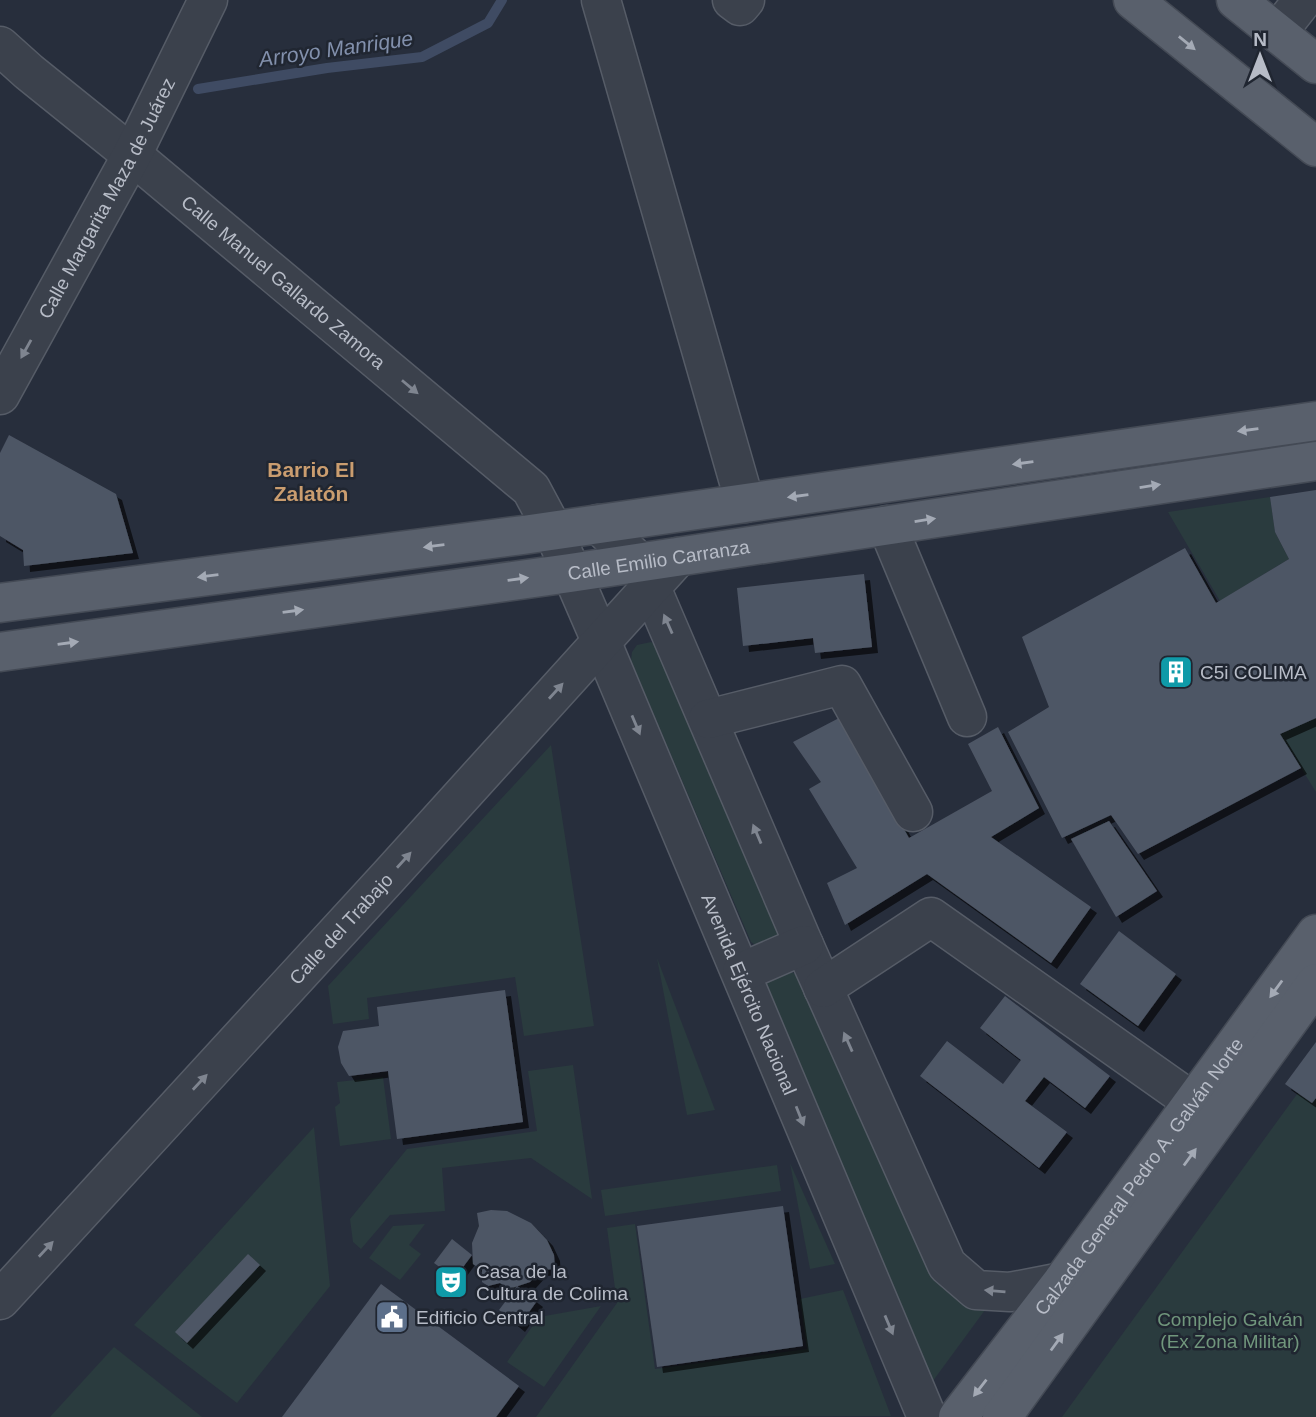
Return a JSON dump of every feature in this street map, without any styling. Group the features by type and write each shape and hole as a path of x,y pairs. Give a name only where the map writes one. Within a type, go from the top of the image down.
{"main road":[{"path":"1133,0 1316,147"},
{"path":"1236,0 1316,64"},
{"path":"0,603 598,524 1316,421"},
{"name":"Calle Emilio Carranza","path":"0,652 570,573 645,575 678,557 1316,461"},
{"name":"Calzada General Pedro A. Galván Norte","path":"958,1417 1062,1282 1316,934"},
{"name":"Calzada General Pedro A. Galván Norte","path":"1002,1417 1316,983"}],"street":[{"name":"Calle Margarita Maza de Juárez","path":"0,395 132,155 208,0"},
{"path":"601,0 745,503"},
{"path":"732,0 740,6 745,0"},
{"path":"1277,33 1303,0"},
{"name":"Calle Manuel Gallardo Zamora","path":"0,46 531,489 553,530 570,573"},
{"path":"598,524 645,575 804,946 947,1265 976,1290 1010,1292 1062,1282"},
{"path":"887,525 967,717"},
{"name":"Avenida Ejército Nacional","path":"570,573 928,1417"},
{"name":"Calle del Trabajo","path":"0,1300 601,641 645,575"},
{"path":"708,719 842,685 913,812"},
{"path":"823,988 931,917 1193,1102"},
{"path":"741,972 804,946"}],"green space":[{"path":"1270,497 1275,532 1289,559 1220,601 1168,512"},
{"path":"651,642 656,645 780,934 762,949 751,942 631,661 632,652 637,645"},
{"path":"1316,718 1316,792 1280,734"},
{"path":"551,745 594,1026 524,1036 515,977 367,998 369,1019 333,1024 328,986"},
{"path":"657,958 715,1110 687,1115"},
{"path":"790,971 800,977 930,1269 953,1295 985,1310 927,1389 766,986 768,980"},
{"path":"573,1065 592,1199 531,1158 442,1168 445,1211 390,1215 361,1249 353,1242 350,1219 407,1149 537,1131 528,1071"},
{"name":"Complejo Galván (Ex Zona Militar)","path":"1316,1068 1316,1417 1062,1417"},
{"path":"383,1077 391,1139 340,1146 335,1107 340,1103 337,1082"},
{"path":"314,1127 330,1286 237,1403 134,1325"},
{"path":"790,1163 835,1264 810,1269"},
{"path":"777,1165 781,1191 605,1216 601,1190"},
{"path":"425,1224 409,1245 421,1254 400,1280 369,1258 393,1226"},
{"path":"635,1224 655,1369 807,1349 800,1299 843,1290 891,1416 536,1417 617,1303 607,1228"},
{"path":"601,1306 544,1387 507,1362 539,1317"},
{"path":"114,1347 202,1417 50,1417"}],"building":[{"path":"9,435 116,494 133,553 24,566 23,550 0,536 0,453"},
{"name":"C5i COLIMA","path":"1316,490 1316,718 1280,734 1301,768 1138,854 1111,815 1062,838 1008,732 1049,707 1022,637 1185,548 1216,603 1289,559 1275,532 1270,497"},
{"path":"864,574 872,647 815,653 813,638 743,646 737,588"},
{"path":"841,717 909,838 992,791 968,744 998,727 1039,808 991,837 1091,907 1051,963 927,874 845,925 827,883 857,868 809,789 821,782 793,742"},
{"path":"1109,821 1157,891 1116,917 1071,839"},
{"path":"1119,931 1176,974 1138,1026 1080,984"},
{"path":"505,990 523,1122 397,1139 388,1071 349,1076 341,1063 338,1047 343,1031 379,1026 377,1007"},
{"path":"1005,996 1110,1076 1085,1108 1044,1077 1025,1101 1067,1132 1039,1168 920,1076 947,1041 1003,1084 1021,1060 980,1028"},
{"path":"1316,1042 1316,1098 1312,1103 1285,1084"},
{"path":"783,1206 803,1346 657,1367 637,1226"},
{"path":"507,1211 531,1223 547,1240 554,1255 555,1269 541,1270 530,1282 509,1289 500,1283 488,1286 482,1282 482,1270 473,1264 472,1243 479,1226 477,1213"},
{"path":"452,1239 472,1255 455,1278 434,1263"},
{"path":"248,1254 260,1265 187,1343 175,1332"},
{"name":"Edificio Central","path":"381,1284 519,1386 496,1417 282,1417"},
{"path":"517,1286 537,1301 519,1326 499,1310"}],"waterway":[{"name":"Arroyo Manrique","path":"198,89 327,68 422,57 488,23 502,0"}],"place":[{"name":"C5i COLIMA","path":"1176,672"},
{"name":"Casa de la Cultura de Colima","path":"451,1282"},
{"name":"Edificio Central","path":"392,1317"}],"district":[{"name":"Barrio El Zalatón","path":"311,482"}]}
